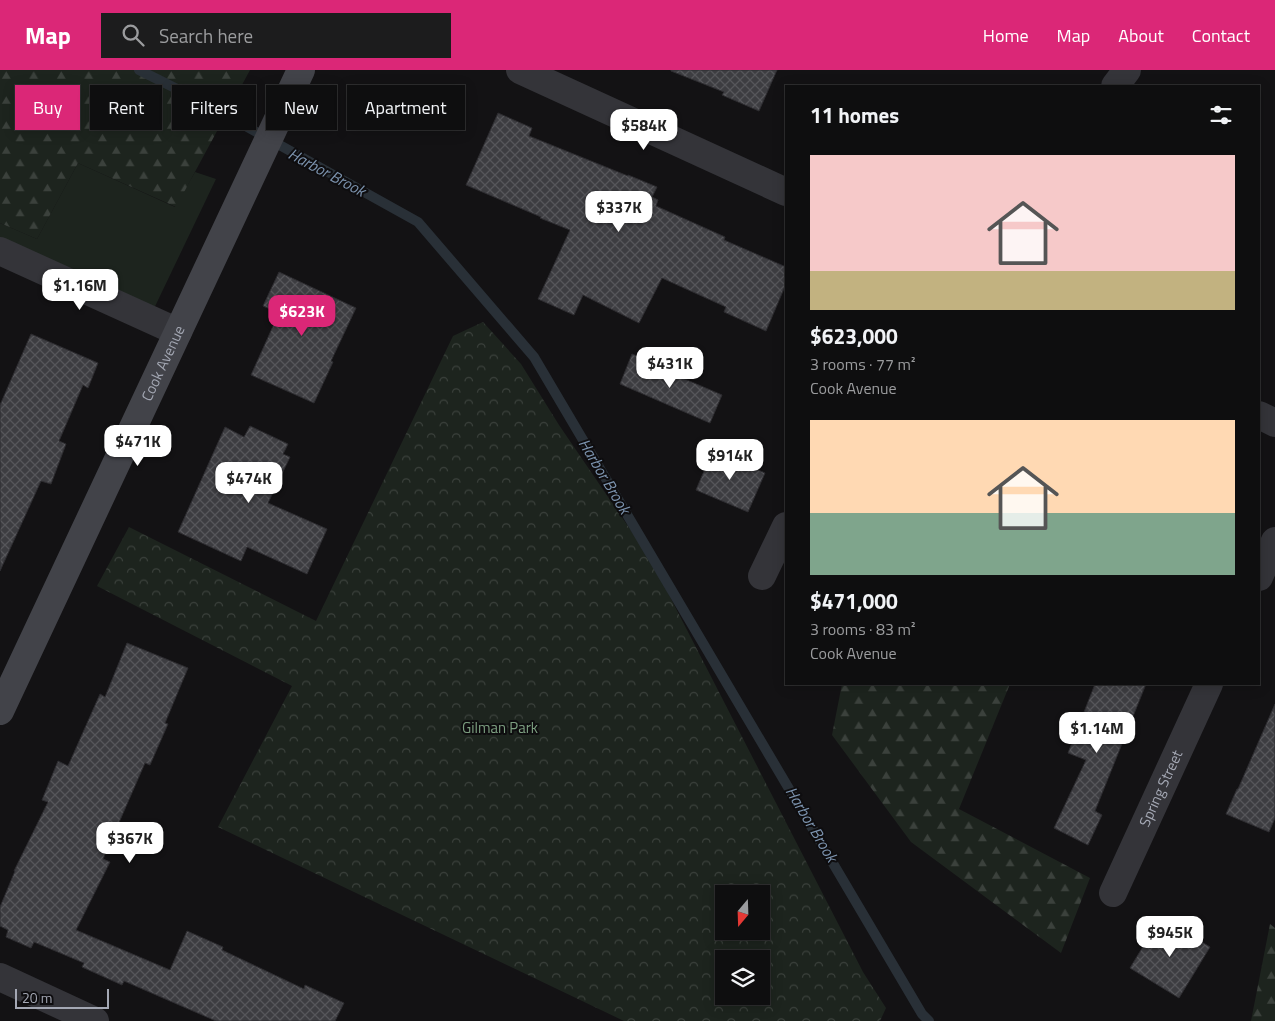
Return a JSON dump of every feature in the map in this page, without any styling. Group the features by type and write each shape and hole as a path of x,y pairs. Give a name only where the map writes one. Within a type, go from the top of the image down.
{"main road":[{"name":"Cook Avenue","path":"0,711 301,70"}],"street":[{"path":"520,70 785,192"},
{"path":"1116,85 1127,70"},
{"path":"0,251 178,332"},
{"path":"1260,416 1275,423"},
{"path":"762,576 785,528"},
{"path":"1260,574 1275,541"},
{"name":"Spring Street","path":"1112,893 1209,685"},
{"path":"0,977 95,1021"}],"green space":[{"path":"0,70 250,70 242,85 172,85 172,130 218,130 176,207 78,163 37,239 0,223"},
{"path":"78,163 175,207 195,172 216,179 149,319 0,259 0,223 37,239"},
{"name":"Gilman Park","path":"483,322 521,364 559,425 651,560 863,972 886,1008 880,1021 624,1021 218,827 292,686 97,586 129,527 316,621 453,336"},
{"path":"842,685 1010,685 959,809 1090,878 1061,953 911,842 832,735"},
{"path":"1270,924 1275,928 1275,1021 1251,1021"}],"building":[{"path":"671,70 777,70 759,111 722,95 724,92"},
{"path":"498,113 532,128 529,136 657,187 652,197 658,200 656,206 725,237 724,240 785,267 785,286 766,331 724,312 726,307 662,278 639,323 583,295 574,315 538,299 570,230 466,185"},
{"path":"279,272 356,308 314,403 251,375 279,313 263,306"},
{"path":"31,334 98,363 88,388 83,385 59,441 66,444 51,484 41,481 0,571 0,405"},
{"path":"632,354 660,365 659,368 722,395 710,423 620,384"},
{"path":"250,426 288,444 283,454 290,457 268,503 327,529 307,574 247,547 241,561 178,532 225,427 244,437"},
{"path":"713,450 765,473 748,512 696,490"},
{"path":"127,643 188,668 165,723 168,724 150,765 145,763 103,859 110,862 76,930 170,970 187,931 223,947 222,950 304,989 305,985 344,1003 335,1021 216,1021 124,981 122,985 82,967 84,963 34,942 31,948 6,937 8,930 0,926 0,907 14,871 48,802 42,800 58,761 68,766 100,694 105,697"},
{"path":"1095,685 1146,685 1095,811 1102,815 1088,845 1054,828 1086,760 1068,753"},
{"path":"1275,704 1275,818 1269,832 1226,814"},
{"path":"1161,917 1210,947 1179,998 1130,968"}],"waterway":[{"name":"Harbor Brook","path":"139,70 197,99 418,222 534,357 922,1014 929,1021"}]}
